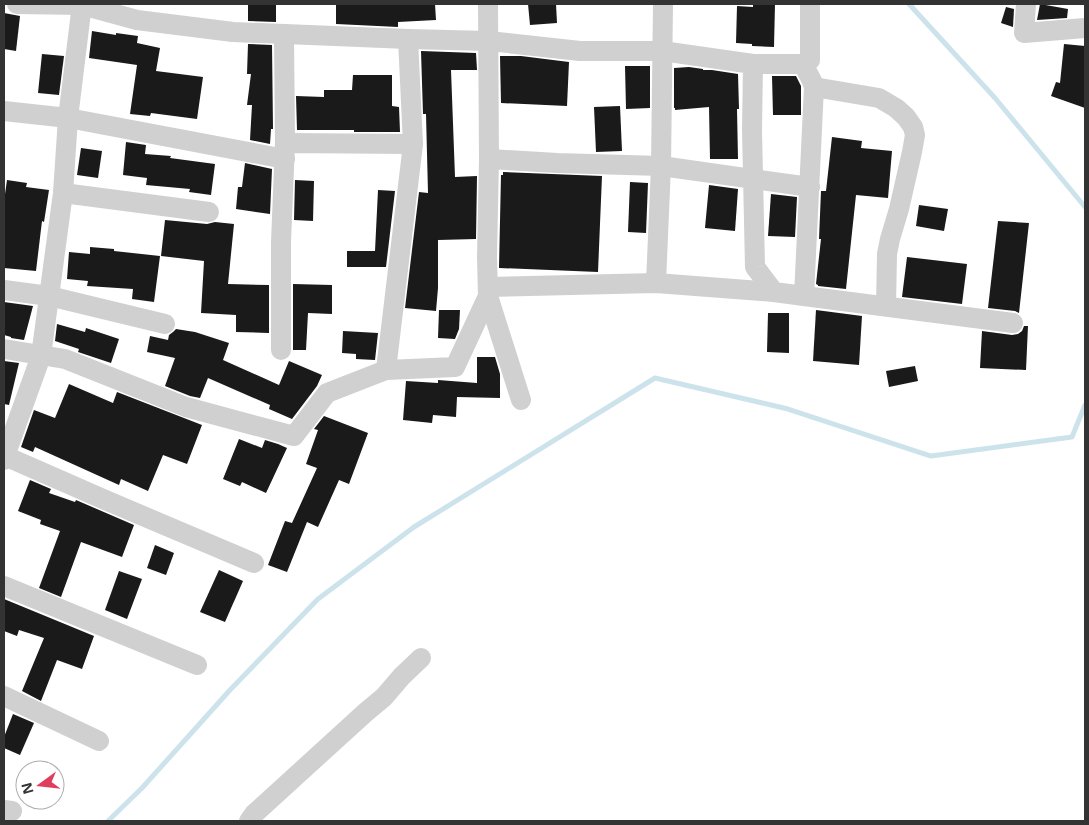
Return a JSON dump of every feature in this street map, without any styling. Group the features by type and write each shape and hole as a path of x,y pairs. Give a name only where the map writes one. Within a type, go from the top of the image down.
{"street":[{"path":"17,4 82,4 137,20 233,32 408,39 489,40 580,51 662,51 753,64 803,64 810,60 810,4"},
{"path":"82,4 68,118 63,193 41,356 4,458 254,563"},
{"path":"488,4 488,291 521,400"},
{"path":"656,283 661,166 663,4"},
{"path":"1026,4 1024,33 1085,28"},
{"path":"281,350 281,242 285,151 284,34"},
{"path":"386,370 413,144 408,39"},
{"path":"753,64 752,178 755,267 774,292"},
{"path":"803,64 814,87 804,296"},
{"path":"814,87 879,98 896,108 913,127 915,135 912,152 887,254 886,306"},
{"path":"4,111 68,118 285,151 413,144"},
{"path":"489,159 661,166 810,187"},
{"path":"63,193 209,212"},
{"path":"488,291 656,283 774,292 1012,323"},
{"path":"4,290 49,296 165,324"},
{"path":"4,349 65,360 186,407 293,436 327,394 386,370 455,367 488,291"},
{"path":"4,586 197,665"},
{"path":"249,821 384,697 421,658"},
{"path":"4,696 99,741"}],"building":[{"path":"248,4 276,4 276,22 248,21"},
{"path":"336,4 435,4 436,20 398,22 398,27 336,24"},
{"path":"528,4 556,4 557,23 530,25"},
{"path":"753,4 775,4 774,47 736,43 737,6 753,7"},
{"path":"1040,4 1068,9 1067,18 1037,20"},
{"path":"1006,7 1014,9 1013,27 1001,23"},
{"path":"4,13 20,16 16,51 4,49"},
{"path":"92,31 138,36 137,43 160,48 156,71 203,77 197,119 151,113 150,116 130,114 137,65 89,58"},
{"path":"248,44 272,45 273,129 271,129 270,144 250,140 252,105 247,105 251,74 247,74"},
{"path":"1064,44 1085,46 1085,108 1051,96 1056,82 1060,83"},
{"path":"421,51 476,53 477,70 451,70 455,177 477,176 476,239 438,240 436,311 405,308 419,192 428,193 426,114 423,114"},
{"path":"42,54 64,56 59,95 38,93"},
{"path":"500,56 521,56 569,62 567,106 501,103"},
{"path":"625,66 650,66 650,108 626,109"},
{"path":"689,67 738,74 738,159 710,159 709,107 675,110 674,68"},
{"path":"353,75 392,75 392,106 399,107 400,132 297,130 296,96 324,97 324,90 352,90"},
{"path":"772,76 796,76 801,86 801,115 773,115"},
{"path":"620,106 622,151 596,152 594,107"},
{"path":"832,137 862,141 861,148 892,151 888,198 856,195 846,289 818,286 816,284 821,239 819,239 821,191 826,191"},
{"path":"126,142 146,145 145,154 171,156 170,158 215,164 211,195 189,192 190,189 146,185 147,178 123,175"},
{"path":"81,148 102,151 98,178 77,175"},
{"path":"245,163 272,169 270,214 236,209 238,187 242,187"},
{"path":"503,172 602,176 598,272 499,268 501,175 503,175"},
{"path":"7,180 27,183 26,187 49,190 44,222 42,221 36,271 4,268 4,201"},
{"path":"295,180 314,181 313,221 294,220"},
{"path":"630,182 648,183 646,233 628,232"},
{"path":"709,185 738,189 735,231 705,228"},
{"path":"378,190 395,191 386,267 347,267 347,251 375,251"},
{"path":"771,194 797,197 795,237 768,236"},
{"path":"919,205 948,209 944,231 916,226"},
{"path":"165,220 207,224 215,222 234,224 228,284 269,285 269,333 236,332 236,315 201,313 204,261 161,256"},
{"path":"998,221 1029,223 1019,313 988,308"},
{"path":"90,247 160,256 154,302 132,299 133,289 87,286 88,281 67,279 69,252 90,254"},
{"path":"907,257 967,264 962,304 902,297"},
{"path":"293,284 332,285 332,314 308,313 306,350 293,350"},
{"path":"4,302 33,306 24,340 4,335"},
{"path":"439,310 460,310 459,329 455,339 438,338"},
{"path":"816,310 862,316 859,365 813,361"},
{"path":"768,313 789,313 789,353 767,352"},
{"path":"57,324 85,332 86,328 119,339 111,363 78,352 79,349 55,341"},
{"path":"1024,326 1028,326 1026,370 980,368 982,331 1012,335 1022,331"},
{"path":"176,329 195,332 229,343 223,360 279,385 289,361 322,375 317,386 292,419 269,409 270,405 208,378 200,398 190,396 165,386 175,358 147,352 150,336 168,340 169,335"},
{"path":"343,331 378,333 375,360 356,359 356,354 342,353"},
{"path":"477,357 495,357 500,374 500,398 457,397 456,417 433,415 432,423 403,420 406,381 438,383 438,380 477,383"},
{"path":"4,361 19,363 9,405 4,404"},
{"path":"915,366 918,381 889,387 886,371"},
{"path":"69,384 113,403 117,392 202,425 187,464 163,455 148,491 121,479 119,485 35,447 33,452 21,447 34,410 55,418"},
{"path":"324,416 368,433 349,484 339,480 318,527 307,522 287,572 268,565 285,521 292,523 317,468 306,464 318,430 314,429"},
{"path":"239,439 262,448 265,440 287,448 266,493 242,482 240,486 223,479"},
{"path":"30,480 51,489 49,493 75,502 76,500 134,525 122,557 81,542 61,597 39,588 60,531 40,524 41,520 18,511"},
{"path":"155,545 174,553 166,575 147,568"},
{"path":"219,570 243,581 225,622 200,612"},
{"path":"119,571 142,579 127,619 105,610"},
{"path":"4,599 94,636 82,669 57,660 41,701 22,691 44,638 19,630 17,636 4,631"},
{"path":"13,714 34,723 20,755 4,748 4,737"}],"waterway":[{"path":"909,4 995,98 1085,207"},
{"path":"108,821 142,788 230,690 318,599 414,527 655,378 788,409 931,456 1072,437 1085,405"}]}
